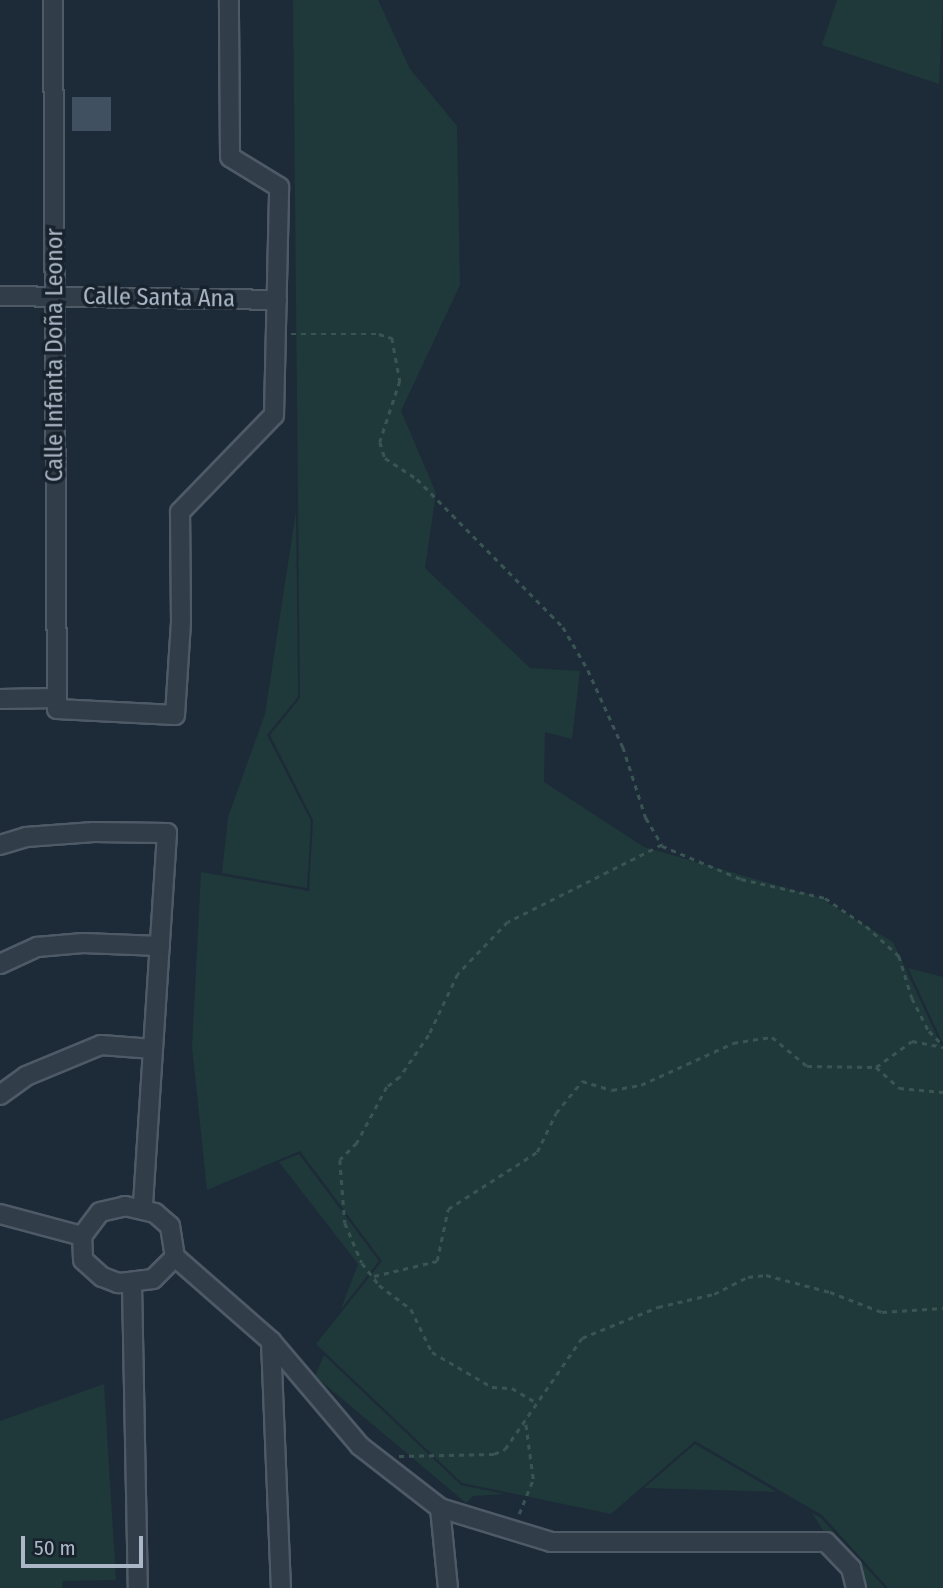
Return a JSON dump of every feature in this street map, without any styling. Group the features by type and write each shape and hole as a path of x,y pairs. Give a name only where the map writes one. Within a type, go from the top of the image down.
{"street":[{"name":"Calle Infanta Doña Leonor","path":"53,0 57,704"},
{"path":"0,699 175,715 181,622 180,512 274,415 279,187 230,157 229,0"},
{"name":"Calle Santa Ana","path":"0,296 277,300"},
{"path":"0,845 40,836 167,833 143,1208"},
{"path":"0,964 37,947 83,943 160,946"},
{"path":"0,1095 26,1076 101,1045 153,1049"},
{"path":"175,1257 159,1275 132,1284 102,1277 83,1260 82,1236 100,1212 125,1206 143,1208 170,1226 175,1257 271,1341 373,1455 440,1508 551,1542 826,1542 850,1568 856,1588"},
{"path":"0,1214 82,1236"},
{"path":"132,1284 138,1588"},
{"path":"271,1341 281,1588"},
{"path":"440,1508 448,1588"}],"path":[{"path":"276,335 379,334 392,338 400,381 380,442 385,458 417,479 563,627 588,670 623,747 646,818 662,845 741,879 825,898 866,926 899,956 923,1020 943,1046"},
{"path":"537,1403 512,1388 479,1380 432,1352 411,1309 372,1276 345,1223 340,1160 375,1117 387,1087 400,1077 429,1035 458,974 526,910 662,845"},
{"path":"372,1276 419,1268 437,1261 448,1209 537,1152 556,1113 582,1081 612,1090 641,1086 733,1043 772,1037 807,1066 876,1067 899,1088 943,1092"},
{"path":"876,1067 898,1047 912,1041 943,1046"},
{"path":"373,1455 494,1454 505,1449 525,1416 582,1338 658,1307 714,1294 748,1277 766,1275 830,1292 882,1312 943,1308"},
{"path":"514,1530 533,1479 524,1438 525,1416"}],"green space":[{"path":"293,0 378,0 410,69 457,126 460,285 401,411 436,493 425,568 530,668 580,671 572,739 545,732 544,782 644,847 818,897 893,942 943,1049 943,1588 888,1588 822,1515 695,1441 611,1514 462,1483 316,1344 382,1261 300,1151 207,1190 192,1047 201,872 309,891 313,820 270,735 300,698"},
{"path":"837,0 943,0 939,84 822,45"},
{"path":"296,511 298,697 267,735 311,821 307,888 222,873 228,817 265,714"},
{"path":"908,968 943,977 943,1044"},
{"path":"299,1154 379,1261 341,1309 358,1264 279,1162"},
{"path":"324,1355 461,1485 505,1494 473,1496 466,1503 315,1376"},
{"path":"104,1384 116,1580 63,1581 62,1588 0,1588 0,1421"},
{"path":"695,1444 777,1492 644,1488"},
{"path":"812,1513 820,1517 885,1588 860,1588"}],"building":[{"path":"72,97 111,97 111,131 72,131"}]}
